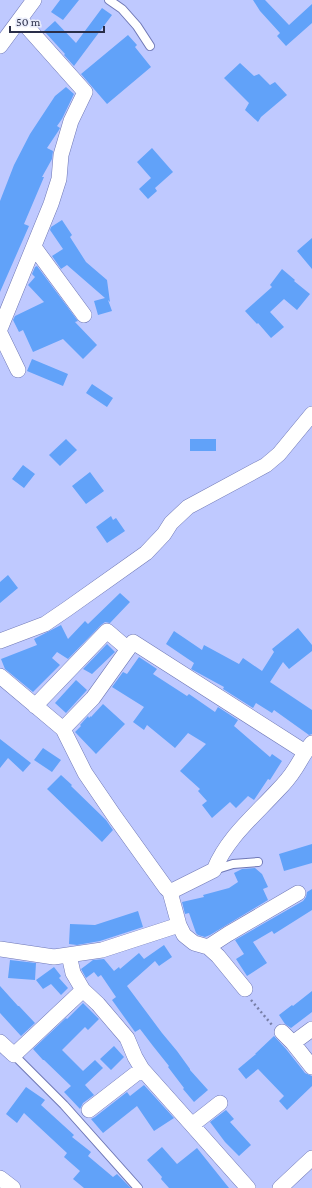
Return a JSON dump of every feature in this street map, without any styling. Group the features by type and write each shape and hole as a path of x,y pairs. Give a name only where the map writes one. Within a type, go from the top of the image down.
{"street":[{"path":"0,46 34,0"},
{"path":"0,329 51,204 59,179 61,155 71,121 85,92 20,19"},
{"path":"34,247 84,315"},
{"path":"0,333 18,370"},
{"path":"0,641 45,624 140,558 164,534 171,523 188,507 266,465 279,454 312,414"},
{"path":"35,706 107,631 128,650"},
{"path":"63,729 94,698 133,642 308,748 295,769 278,790 249,819 225,848 214,870 170,892"},
{"path":"0,676 63,729 90,779 114,817 170,892 179,925 184,935 194,943 208,947 218,956 245,989"},
{"path":"208,947 298,893"},
{"path":"0,949 54,957 69,955 102,950 179,925"},
{"path":"69,955 73,973 83,990 98,1004 127,1038 135,1058 142,1069 248,1188"},
{"path":"0,1042 14,1054 83,990"},
{"path":"293,1043 312,1029"},
{"path":"282,1032 312,1067"},
{"path":"90,1110 142,1069"},
{"path":"192,1125 220,1103"},
{"path":"284,1187 312,1158"},
{"path":"0,1178 13,1188"}],"lane":[{"path":"109,0 122,10 137,26 150,46"},
{"path":"214,870 233,864 258,862"},
{"path":"14,1054 64,1105 138,1188"}],"path":[{"path":"245,989 246,994 278,1032 282,1032"}],"building":[{"path":"60,0 79,0 63,20 51,12"},
{"path":"253,0 265,0 289,25 312,4 312,23 286,46 277,36 280,33 260,11"},
{"path":"102,8 112,15 74,66 44,31 55,21 76,43"},
{"path":"128,35 137,45 135,47 151,67 107,104 81,74"},
{"path":"240,63 254,76 259,74 270,85 275,82 287,95 261,117 258,122 245,110 249,103 224,78"},
{"path":"66,87 74,94 57,126 60,128 59,130 47,148 53,151 52,159 42,177 44,177 24,224 29,226 0,292 0,201 14,165 30,134 55,96"},
{"path":"152,148 173,172 155,188 157,191 148,199 139,189 151,178 137,162"},
{"path":"62,220 72,235 70,237 86,262 107,280 110,302 108,300 112,311 98,315 94,301 105,298 67,265 61,269 52,256 63,249 50,230 51,227"},
{"path":"312,238 312,269 297,251"},
{"path":"37,266 78,321 75,322 97,345 83,359 63,339 33,352 23,330 19,332 13,320 15,316 44,302 28,285 35,277 32,274"},
{"path":"282,269 310,294 297,310 284,299 270,312 284,327 271,338 245,311 272,287 270,285"},
{"path":"32,359 68,374 63,386 27,371"},
{"path":"92,384 113,398 107,407 86,393"},
{"path":"66,439 77,450 60,466 49,455"},
{"path":"190,439 216,439 216,451 190,451"},
{"path":"23,465 35,474 24,488 12,479"},
{"path":"90,472 104,491 86,504 72,486"},
{"path":"111,516 113,520 116,518 125,531 107,543 96,527"},
{"path":"8,575 18,588 0,603 0,582"},
{"path":"120,593 130,602 110,623 105,622 101,625 68,659 57,652 52,658 60,665 33,692 5,669 1,659 37,645 34,639 61,625 68,639 85,621 88,624"},
{"path":"298,628 312,645 312,651 289,669 283,662 270,682 312,710 312,734 309,735 274,710 272,713 256,703 253,708 223,689 224,687 191,669 194,663 166,644 174,631 202,650 204,645 239,664 243,658 262,671 274,652 272,649"},
{"path":"107,644 115,652 92,674 83,669"},
{"path":"139,657 157,669 153,674 187,696 189,694 215,712 218,707 238,720 234,726 270,757 272,754 282,761 270,780 268,779 254,800 248,796 236,808 230,802 212,818 202,805 207,801 198,791 200,789 180,771 206,744 188,733 175,748 147,725 144,730 133,722 144,707 112,687 123,672 127,674"},
{"path":"76,680 87,690 66,713 55,703"},
{"path":"103,704 125,724 96,754 75,732 88,716 89,718 91,717"},
{"path":"0,739 31,763 23,772 8,758 0,768"},
{"path":"43,748 61,760 52,772 34,760"},
{"path":"61,775 106,820 113,830 102,842 47,789"},
{"path":"312,844 312,863 284,871 279,854"},
{"path":"255,868 262,874 268,887 263,889 268,900 210,935 205,937 198,935 189,913 185,914 182,902 204,897 203,895 229,888 238,882 234,873 242,869"},
{"path":"312,889 312,910 274,934 272,931 253,942 267,963 247,976 236,959 244,954 235,940 303,901 307,892"},
{"path":"138,911 143,927 100,941 77,945 69,944 70,924 95,925"},
{"path":"164,945 172,957 159,966 155,961 127,986 190,1070 208,1090 194,1102 183,1089 184,1088 168,1067 169,1066 140,1029 135,1032 112,1000 116,997 101,975 98,977 94,972 86,978 81,969 93,960 104,959 114,971 119,967 120,969 139,953 144,959"},
{"path":"10,960 36,963 35,980 8,978"},
{"path":"54,967 61,976 59,978 68,988 61,995 51,984 43,989 36,980"},
{"path":"0,986 35,1023 21,1036 0,1013"},
{"path":"312,991 312,1012 291,1028 285,1024 279,1015"},
{"path":"83,1003 99,1019 88,1030 85,1027 62,1050 83,1071 95,1060 103,1068 85,1085 94,1095 83,1103 80,1109 64,1092 71,1086 33,1049"},
{"path":"274,1036 305,1073 312,1076 312,1086 287,1110 279,1101 284,1096 258,1069 246,1079 238,1069"},
{"path":"114,1046 124,1057 111,1070 100,1059"},
{"path":"144,1085 174,1118 154,1131 137,1106 103,1133 91,1119 127,1092 130,1096"},
{"path":"26,1087 45,1100 41,1105 74,1135 72,1137 91,1152 88,1156 113,1177 117,1174 131,1188 84,1188 73,1179 80,1171 64,1157 67,1153 24,1113 17,1123 6,1114"},
{"path":"226,1110 234,1119 230,1122 251,1145 239,1156 225,1142 210,1122"},
{"path":"162,1147 177,1164 197,1148 229,1188 169,1188 161,1179 162,1177 147,1160"}]}
